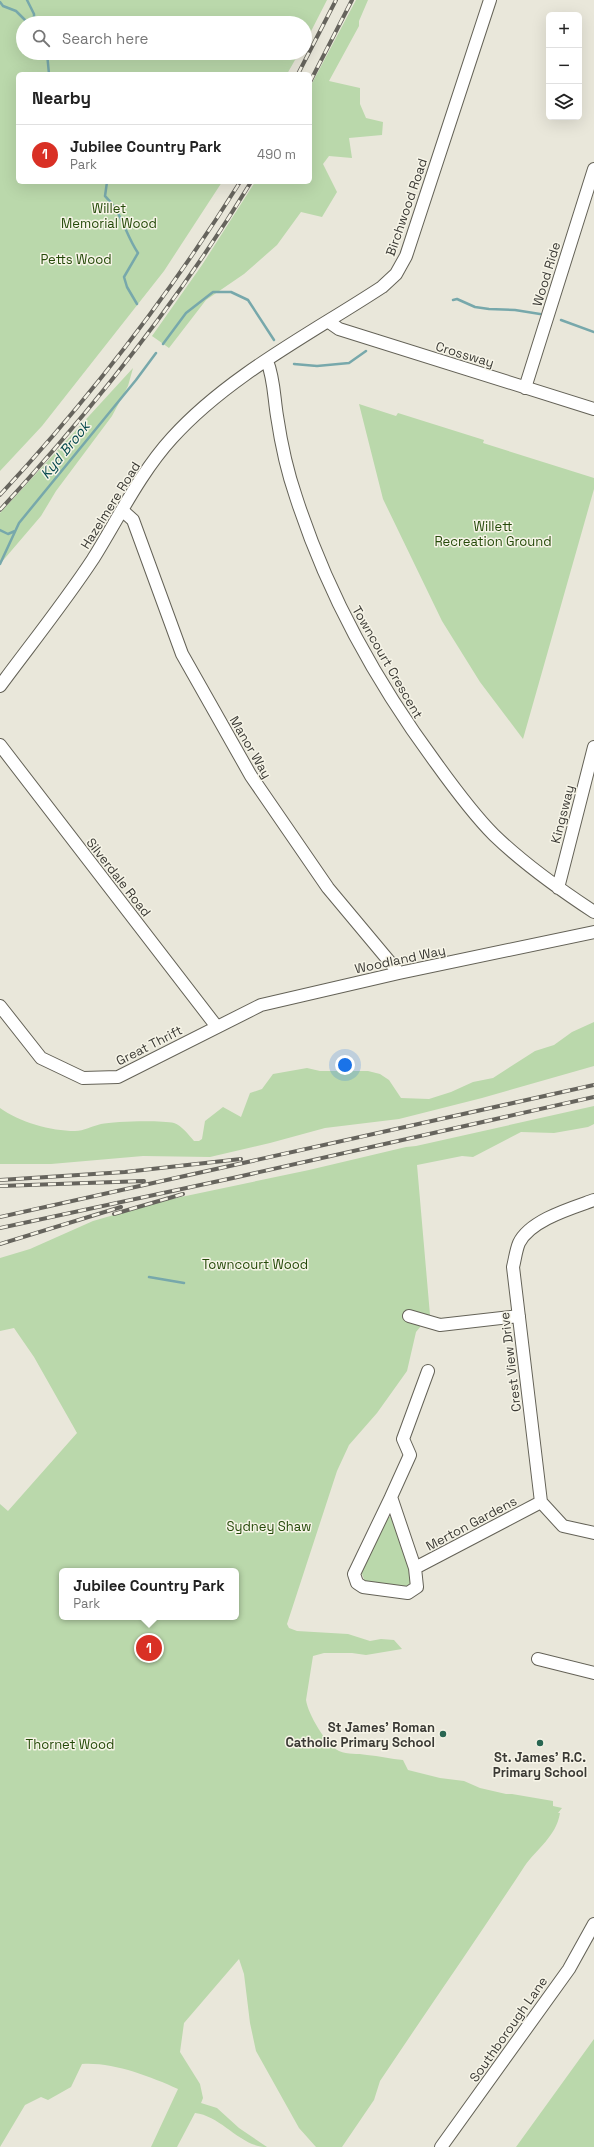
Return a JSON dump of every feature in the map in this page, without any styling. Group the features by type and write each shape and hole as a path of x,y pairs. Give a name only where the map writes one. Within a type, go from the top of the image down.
{"street":[{"name":"Birchwood Road","path":"267,361 382,287 396,274 406,256 490,0"},
{"name":"Wood Ride","path":"526,388 594,169"},
{"name":"Crossway","path":"329,322 338,329 594,409"},
{"name":"Hazelmere Road","path":"0,686 91,561 145,473 171,438 203,407 267,361"},
{"name":"Towncourt Crescent","path":"267,361 271,370 277,416 292,486 311,543 352,631 383,686 413,733 452,785 494,834 527,864 558,888 594,912"},
{"name":"Manor Way","path":"123,511 133,520 182,654 251,776 328,888 399,972"},
{"name":"Silverdale Road","path":"0,745 217,1026"},
{"name":"Kingsway","path":"558,888 594,747"},
{"name":"Woodland Way","path":"217,1026 261,1004 399,972 594,932"},
{"name":"Great Thrift","path":"0,1006 41,1058 83,1078 118,1077 217,1026"},
{"name":"Crest View Drive","path":"541,1502 513,1267 520,1242 536,1224 568,1209 594,1200"},
{"path":"409,1316 440,1325 519,1316"},
{"name":"Merton Gardens","path":"391,1497 414,1568 418,1587 408,1593 363,1587 357,1583 354,1574 410,1455 403,1439 428,1371"},
{"path":"541,1502 563,1526 594,1534"},
{"name":"Merton Gardens","path":"414,1568 541,1502"},
{"path":"538,1659 594,1673"},
{"name":"Southborough Lane","path":"441,2147 569,1969 594,1924"}],"green space":[{"name":"Petts Wood","path":"0,0 327,0 312,29 312,16 16,16 16,60 295,60 288,72 16,72 16,184 221,184 164,271 42,426 0,471"},
{"path":"356,0 368,0 359,21 359,26 329,81 360,88 360,104 366,118 383,122 382,135 349,138 352,158 329,156 323,164 337,192 322,217 301,212 277,245 244,274 206,300 169,348 152,336 202,265 254,184 312,184 312,83"},
{"path":"133,368 128,386 112,416 56,491 41,516 0,564 0,513"},
{"name":"Willett Recreation Ground","path":"359,404 396,416 398,413 484,440 483,443 594,478 594,489 523,739 480,682 442,621 383,499"},
{"path":"594,1022 594,1066 482,1098 399,1119 325,1128 210,1157 143,1156 51,1164 0,1164 0,1108 16,1118 36,1125 66,1131 78,1131 101,1124 116,1122 168,1122 177,1124 194,1141 199,1141 202,1139 205,1121 223,1107 241,1117 250,1093 262,1089 273,1074 307,1068 320,1071 368,1071 380,1074 389,1080 401,1098 429,1099 451,1092 473,1082 493,1078 535,1051 554,1045 572,1032"},
{"path":"594,1106 594,1124 588,1127 554,1133 521,1132 473,1157 462,1156 417,1165 430,1315 416,1332 407,1371 377,1413 349,1445 337,1471 287,1624 289,1628 297,1631 348,1634 370,1641 381,1639 394,1640 402,1649 366,1655 352,1653 324,1653 313,1656 306,1700 307,1706 323,1736 334,1748 346,1753 403,1760 408,1770 440,1778 464,1781 480,1788 506,1794 553,1801 553,1806 562,1808 558,1813 560,1813 555,1829 524,1867 380,2081 374,2100 342,2147 316,2147 299,2128 256,2051 250,2023 244,1974 239,1959 184,2023 180,2052 200,2084 203,2098 201,2103 217,2108 239,2128 267,2147 257,2146 248,2142 205,2115 195,2113 177,2147 151,2147 178,2089 131,2071 106,2065 82,2064 71,2087 48,2100 41,2097 25,2105 0,2147 0,1504 8,1511 77,1433 34,1357 14,1328 0,1331 0,1258 30,1249 93,1221 162,1201 309,1170"},
{"path":"387,1517 391,1517 413,1582 412,1588 365,1582 361,1571"},
{"path":"594,2039 594,2147 516,2147"}],"waterway":[{"path":"27,0 34,16"},
{"path":"0,2 3,6 16,11 21,16"},
{"path":"48,60 49,72"},
{"path":"107,184 105,196 116,209 138,253 124,277 127,287 137,304"},
{"name":"Kyd Brook","path":"163,344 186,313 213,292 231,292 248,300 274,340"},
{"name":"Kyd Brook","path":"453,300 457,299 475,307 515,310 540,314"},
{"name":"Kyd Brook","path":"561,320 594,332"},
{"name":"Kyd Brook","path":"294,364 317,366 349,363 366,351"},
{"name":"Kyd Brook","path":"0,564 19,523 136,380 156,353"},
{"path":"0,530 8,534 15,531"},
{"path":"149,1277 184,1283"}],"railway":[{"path":"312,47 336,0"},
{"path":"312,78 352,0"},
{"path":"299,72 305,60"},
{"path":"0,495 66,421 128,344 186,265 239,184"},
{"path":"0,510 69,432 134,352 195,269 250,184"},
{"path":"0,1217 594,1085"},
{"path":"0,1228 233,1178 594,1097"},
{"path":"0,1180 125,1172 241,1159"},
{"path":"0,1186 144,1181"},
{"path":"114,1214 183,1194"},
{"path":"0,1244 121,1207"}],"place":[{"name":"Jubilee Country Park","path":"149,1648"},
{"name":"St James' Roman Catholic Primary School","path":"443,1734"},
{"name":"St. James' R.C. Primary School","path":"540,1743"}],"park label":[{"name":"Willet Memorial Wood","path":"109,216"},
{"name":"Towncourt Wood","path":"255,1264"},
{"name":"Sydney Shaw","path":"269,1526"},
{"name":"Thornet Wood","path":"70,1744"}]}
